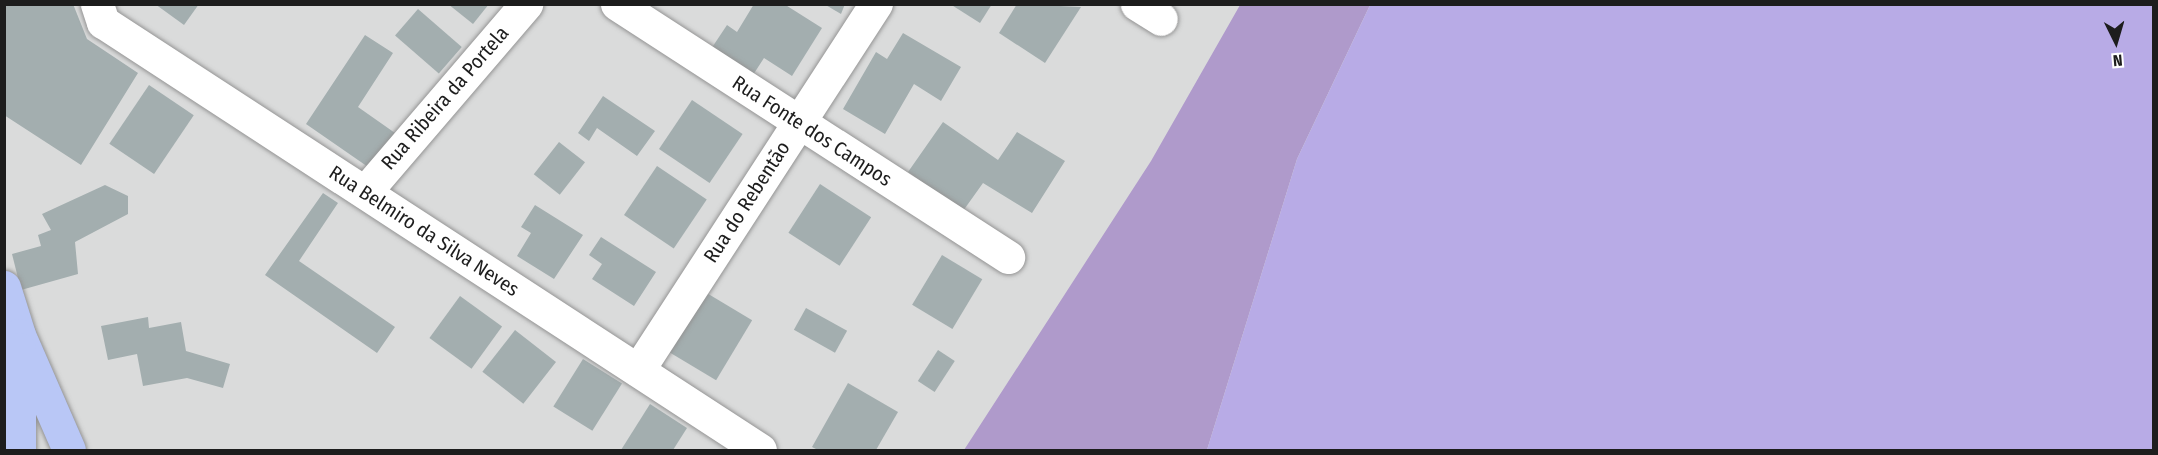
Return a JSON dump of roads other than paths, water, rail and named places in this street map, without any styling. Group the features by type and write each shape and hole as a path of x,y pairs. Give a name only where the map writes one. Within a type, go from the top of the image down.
{"street":[{"name":"Rua Belmiro da Silva Neves","path":"97,4 103,22 760,450"},
{"name":"Rua Ribeira da Portela","path":"365,192 526,4"},
{"name":"Rua Fonte dos Campos","path":"617,4 1008,257"},
{"name":"Rua do Rebentão","path":"638,370 876,4"},
{"path":"4,287 19,335 69,450"},
{"path":"19,335 19,450"}]}
